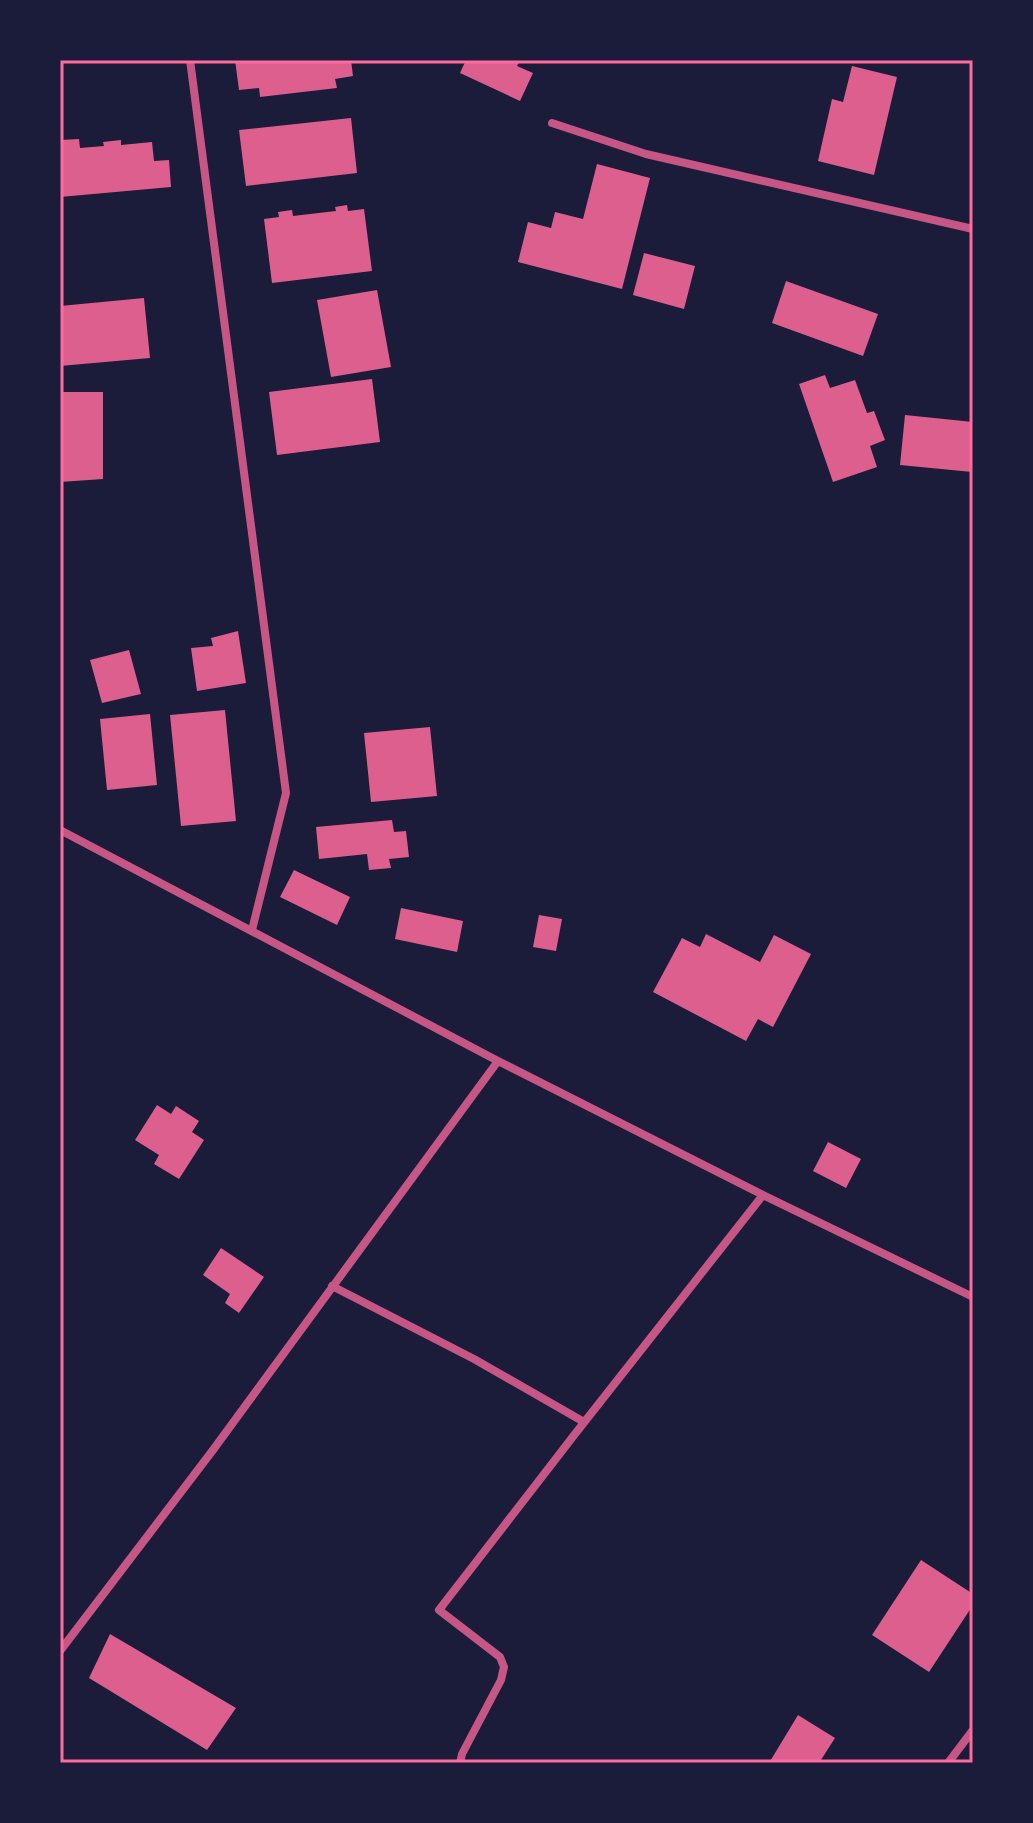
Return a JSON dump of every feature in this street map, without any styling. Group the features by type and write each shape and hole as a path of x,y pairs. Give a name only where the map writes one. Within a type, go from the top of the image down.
{"street":[{"path":"190,60 286,793 252,930"},
{"path":"552,123 646,154 973,229"},
{"path":"60,830 498,1061 973,1297"},
{"path":"60,1651 213,1450 498,1061"},
{"path":"460,1763 501,1680 504,1667 500,1657 439,1610 763,1195"},
{"path":"332,1286 474,1359 584,1422"},
{"path":"948,1763 973,1730"}],"building":[{"path":"235,60 351,60 353,76 335,79 337,88 260,97 259,88 239,90"},
{"path":"466,60 520,60 517,66 533,73 520,101 460,73"},
{"path":"852,66 897,77 874,175 818,161 832,99 843,102"},
{"path":"351,118 357,173 246,186 239,130"},
{"path":"79,139 80,148 104,146 103,142 121,140 121,145 152,142 154,161 169,160 171,187 60,197 60,140"},
{"path":"597,164 650,178 622,289 518,262 528,222 551,228 555,212 583,219"},
{"path":"347,205 348,211 364,209 372,271 272,283 264,219 279,217 278,212 292,210 293,216 336,211 335,207"},
{"path":"644,253 695,266 684,309 633,295"},
{"path":"786,281 878,314 863,356 772,323"},
{"path":"377,290 391,367 331,377 317,300"},
{"path":"144,298 150,358 60,366 60,306"},
{"path":"825,375 830,388 855,380 867,413 874,411 885,440 870,446 877,467 833,482 799,384"},
{"path":"372,379 380,442 277,455 269,392"},
{"path":"60,392 103,392 103,479 60,482"},
{"path":"905,415 973,422 972,472 900,465"},
{"path":"238,631 246,683 197,691 191,648 213,646 211,638"},
{"path":"129,650 141,694 102,703 90,660"},
{"path":"225,710 236,821 181,826 170,715"},
{"path":"150,714 157,785 107,790 100,719"},
{"path":"430,727 437,796 371,802 364,733"},
{"path":"392,820 394,832 406,831 409,857 389,859 391,868 369,870 367,854 319,859 316,827"},
{"path":"294,870 350,897 337,925 280,897"},
{"path":"401,908 463,921 457,952 395,939"},
{"path":"539,915 562,919 556,951 533,947"},
{"path":"706,934 760,962 774,935 811,954 773,1027 758,1019 746,1041 653,992 682,938 700,947"},
{"path":"157,1105 171,1114 176,1106 199,1121 192,1132 204,1140 179,1179 154,1164 159,1155 135,1140"},
{"path":"828,1142 861,1159 846,1188 813,1171"},
{"path":"221,1248 264,1277 239,1313 225,1303 230,1294 203,1275"},
{"path":"921,1560 973,1594 973,1605 929,1672 872,1635"},
{"path":"110,1634 236,1708 207,1750 89,1678"},
{"path":"798,1715 835,1738 819,1763 769,1763"}]}
